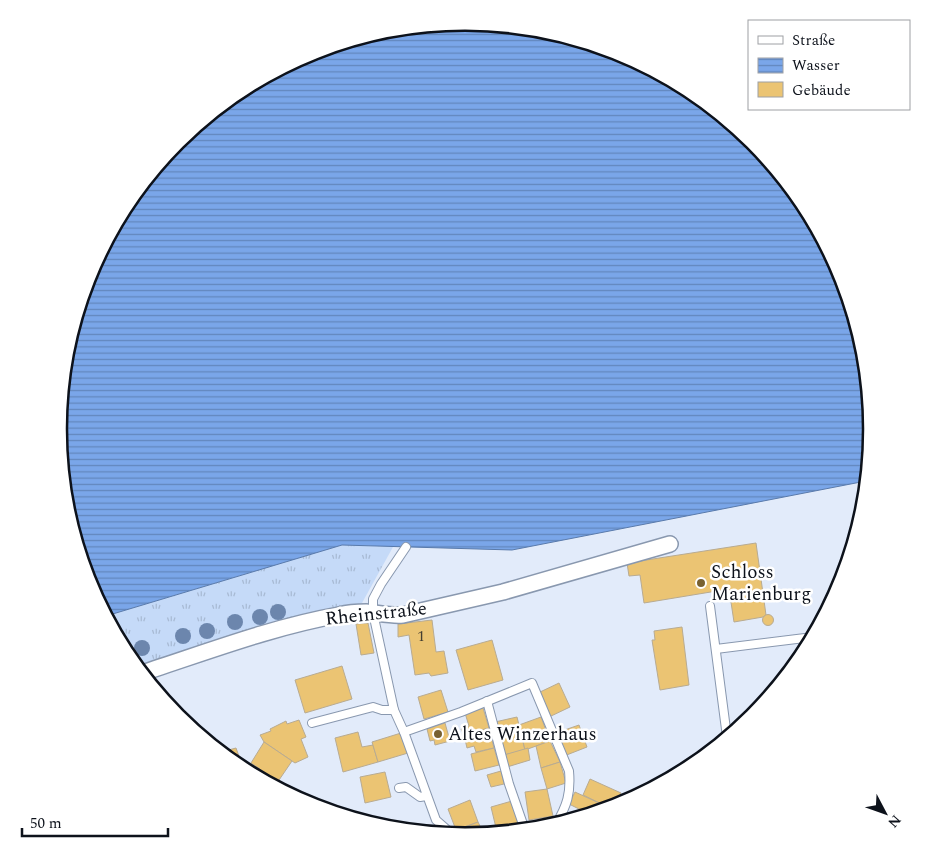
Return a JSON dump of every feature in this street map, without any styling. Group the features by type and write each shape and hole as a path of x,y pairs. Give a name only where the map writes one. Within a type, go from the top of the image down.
{"street":[{"name":"Rheinstraße","path":"149,671 288,626 364,612 393,616 403,615 503,592 670,544"}],"lane":[{"path":"406,547 380,584 373,600 373,613 394,710 436,820 443,826"},
{"path":"710,606 726,729"},
{"path":"716,649 803,638"},
{"path":"404,732 461,712 532,683 569,771 570,786 568,799 560,815"},
{"path":"487,701 506,776 522,822"},
{"path":"312,723 373,707 382,710 394,710"},
{"path":"399,788 406,787 420,797 426,796"}],"green space":[{"path":"342,545 393,547 362,603 146,667 113,614"}],"water":[{"path":"465,31 491,32 543,39 568,45 593,52 641,72 686,98 707,113 764,167 796,208 809,230 822,253 842,301 855,351 862,403 862,455 859,482 512,550 342,545 113,614 88,557 75,507 68,455 67,429 71,377 81,326 88,301 108,253 134,208 166,167 203,130 244,98 266,85 289,72 337,52 387,39 413,35"}],"building":[{"name":"Schloss Marienburg","path":"756,543 766,615 763,617 734,622 729,589 644,603 640,575 629,576 627,563"},
{"path":"768,614 774,620 768,626 762,620"},
{"path":"432,620 436,652 444,651 448,673 431,676 429,673 415,675 409,635 398,637 398,624"},
{"path":"368,623 374,653 361,655 356,624"},
{"path":"682,627 689,685 660,690 652,640 655,640 654,631"},
{"path":"492,640 503,680 468,690 456,650"},
{"path":"342,666 352,699 305,713 295,680"},
{"path":"559,683 570,707 549,717 538,693"},
{"path":"441,690 448,712 424,719 418,697"},
{"path":"483,708 489,728 464,735 461,729 469,726 465,713"},
{"path":"517,717 525,750 504,755 495,722"},
{"path":"541,717 550,741 525,750 519,725"},
{"path":"299,720 306,737 301,739 308,757 295,763 264,742 260,735 271,731 270,729 286,721 287,724"},
{"name":"Altes Winzerhaus","path":"445,723 450,741 435,745 434,740 430,741 427,729"},
{"path":"579,725 587,747 564,756 556,733"},
{"path":"489,728 494,748 476,752 474,746 467,748 464,735"},
{"path":"358,732 362,747 373,745 378,762 343,772 335,738"},
{"path":"401,733 408,753 378,762 372,742"},
{"path":"550,741 560,762 541,768 536,746"},
{"path":"264,742 292,761 279,780 251,763"},
{"path":"236,748 239,756 230,750"},
{"path":"494,748 499,765 475,771 471,754"},
{"path":"528,748 530,760 507,767 504,755"},
{"path":"560,762 566,783 547,789 541,768"},
{"path":"501,771 504,784 491,787 487,775"},
{"path":"385,772 391,797 365,803 360,777"},
{"path":"590,779 621,793 600,803 583,795"},
{"path":"547,789 553,816 529,820 525,792"},
{"path":"575,792 599,803 580,810 569,804"},
{"path":"470,800 478,822 464,827 455,827 448,809"},
{"path":"512,801 518,823 495,825 491,807"},
{"path":"478,822 480,826 466,827"}],"place":[{"name":"Schloss Marienburg","path":"701,583"},
{"name":"Altes Winzerhaus","path":"438,734"}]}
